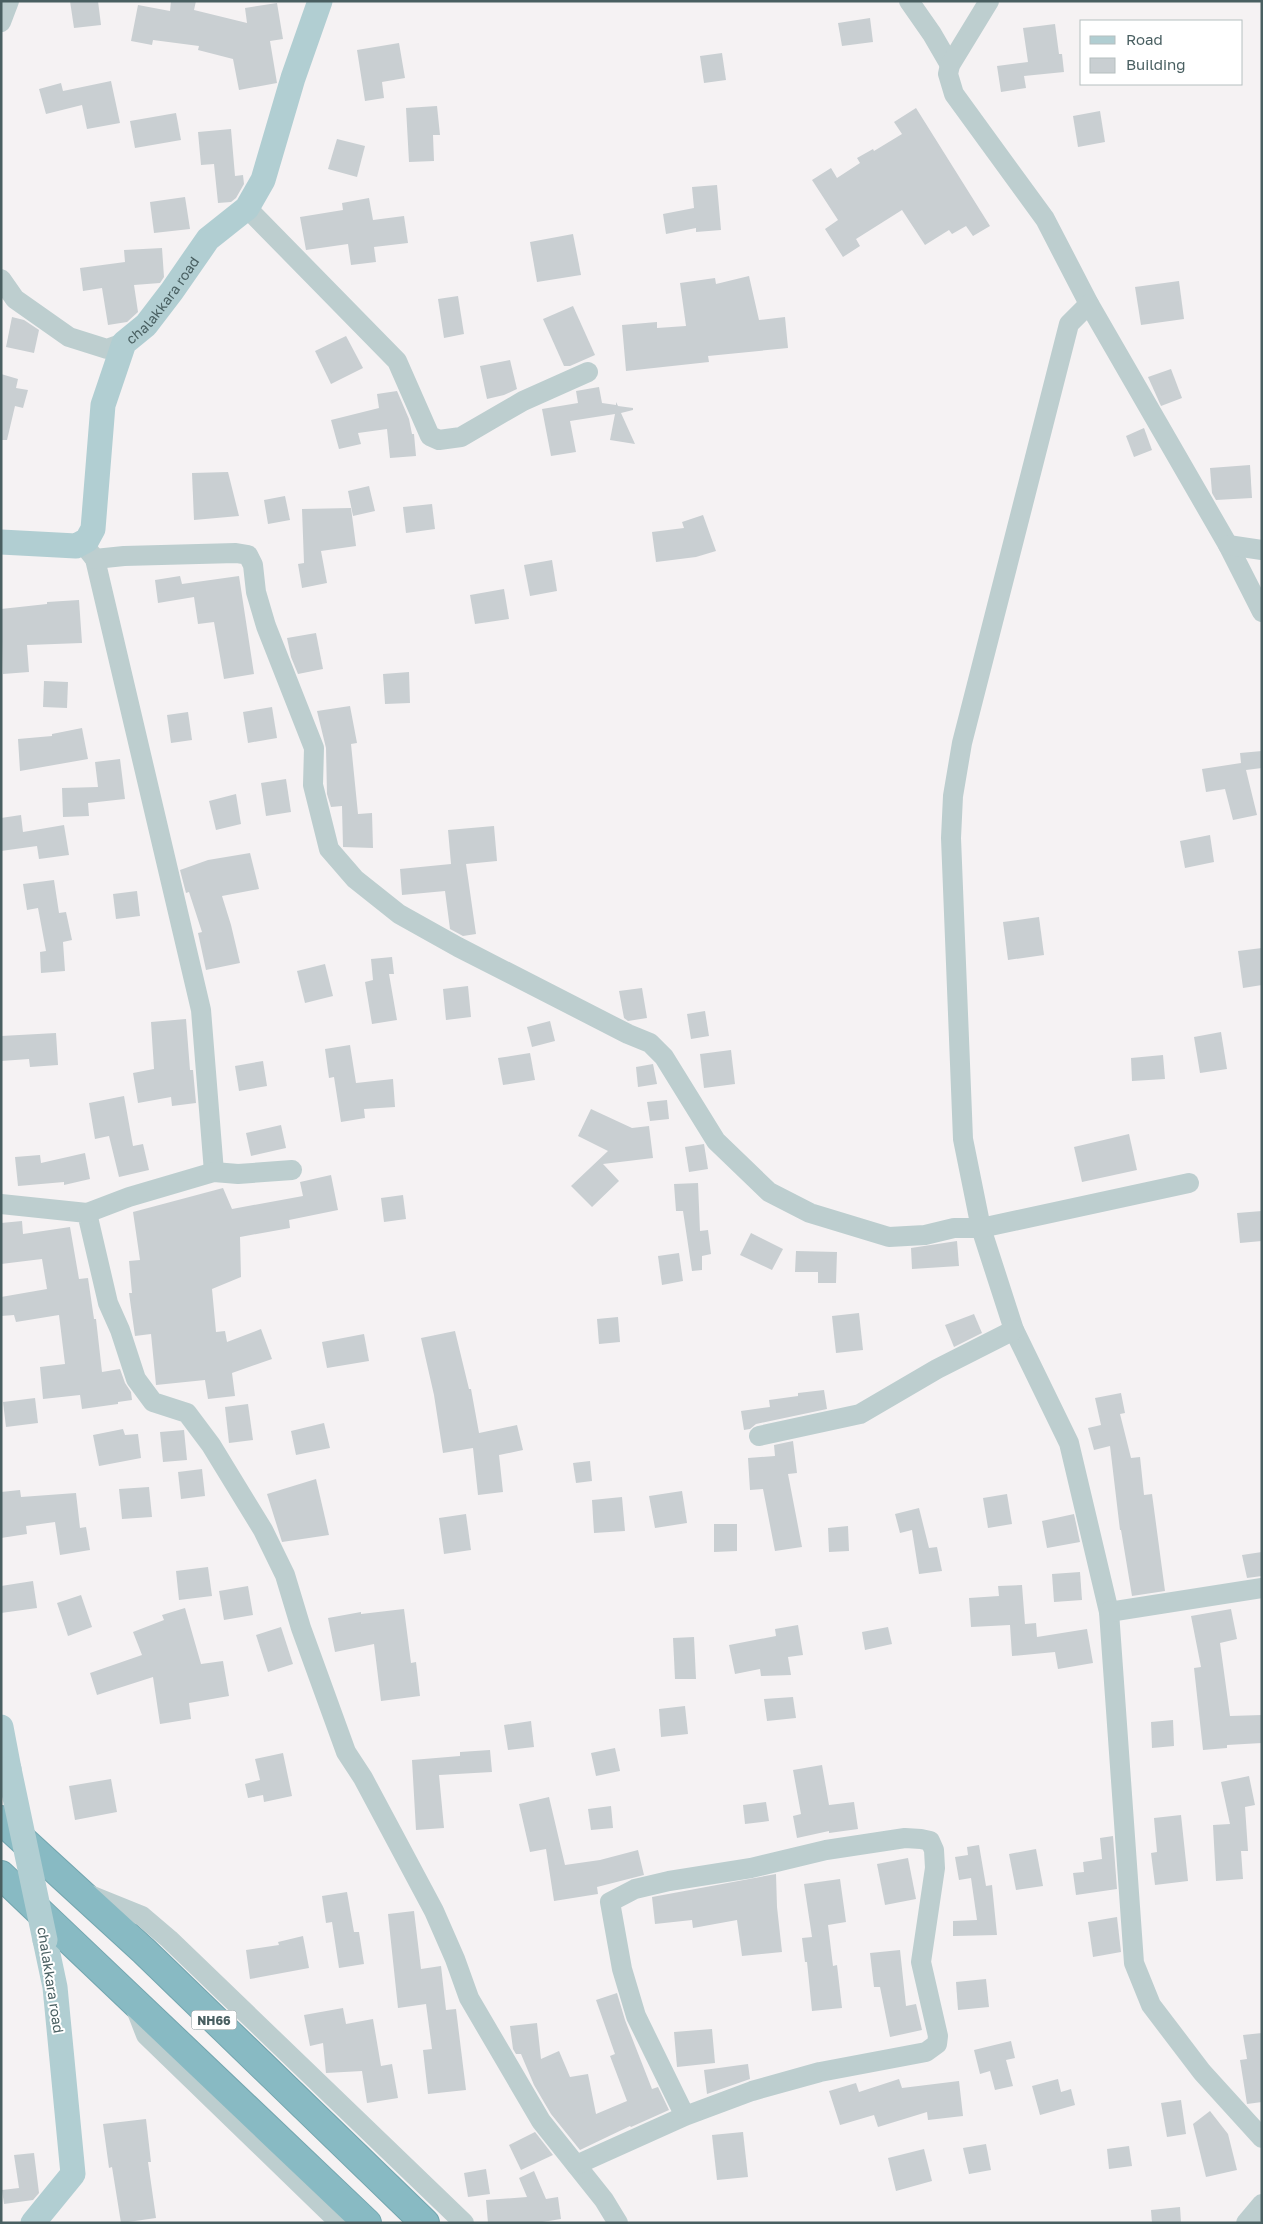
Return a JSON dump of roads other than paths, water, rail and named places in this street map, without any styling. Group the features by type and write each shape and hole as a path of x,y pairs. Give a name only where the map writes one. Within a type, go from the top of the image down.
{"highway":[{"name":"NH66","path":"1,1820 79,1890 425,2223"},
{"name":"NH66","path":"1,1875 367,2223"}],"main road":[{"name":"chalakkara road","path":"88,552 87,540 92,529 103,405 124,343 146,325 208,239 246,208 263,180 293,78 320,1"},
{"path":"1,542 76,546 88,552"},
{"name":"chalakkara road","path":"1,1727 54,1986 73,2174 34,2223"}],"street":[{"path":"1,22 9,1"},
{"path":"909,1 932,34 950,65"},
{"path":"989,1 950,65 948,74 954,94 1044,219 1088,304 1228,544 1262,612"},
{"path":"246,208 397,361 430,436 439,440 461,437 523,401 588,372"},
{"path":"1,279 15,299 69,337 107,350 124,343"},
{"path":"1088,304 1069,324 962,743 953,796 951,838 963,1139 981,1228 1014,1330 1069,1443 1109,1612 1134,1962 1151,2005 1202,2072 1262,2138"},
{"path":"1228,544 1262,550"},
{"path":"214,1172 202,1010 88,552 124,556 236,553 248,555 253,565 256,592 266,626 314,748 314,785 328,849 355,879 399,914 458,947 628,1034 650,1042 664,1057 716,1141 769,1192 810,1213 889,1237 926,1235 954,1228 981,1228 1189,1183"},
{"path":"1,1204 87,1213 130,1197 214,1172 238,1174 292,1170"},
{"path":"87,1213 108,1303 120,1330 136,1378 152,1402 187,1412 211,1446 263,1530 285,1575 301,1628 346,1752 363,1778 434,1911 456,1959 469,1998 542,2121 604,2200 618,2223"},
{"path":"760,1436 860,1414 937,1369 1014,1330"},
{"path":"1109,1612 1262,1588"},
{"path":"576,2165 684,2116 752,2091 820,2072 926,2052 937,2044 938,2036 921,1962 935,1868 934,1850 930,1842 921,1839 905,1838 826,1850 751,1868 643,1887 610,1902 622,1969 636,2016 684,2116"},
{"path":"79,1890 142,1916 170,1939 464,2223"},
{"path":"133,2000 146,2035 340,2223"},
{"path":"1246,2223 1262,2204"}]}
